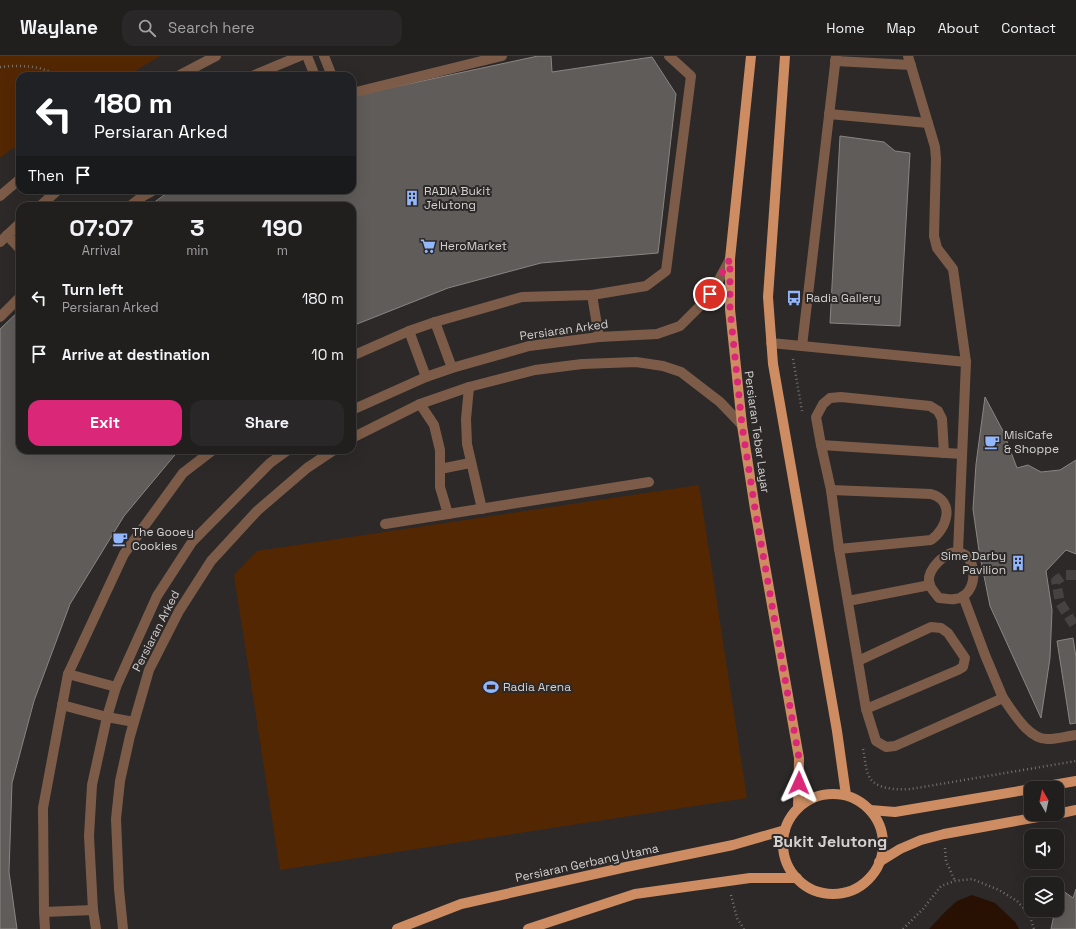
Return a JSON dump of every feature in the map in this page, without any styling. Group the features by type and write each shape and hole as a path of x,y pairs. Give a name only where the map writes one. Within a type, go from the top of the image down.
{"main road":[{"name":"Persiaran Tebar Layar","path":"751,56 730,259 730,309 742,425 755,509 799,758 798,808"},
{"path":"785,56 768,297 771,343 837,731 846,795"},
{"path":"1064,783 1076,781"},
{"path":"870,810 896,812 1024,790"},
{"path":"828,794 846,795 859,801 870,810 878,822 883,835 883,849 880,862 872,876 860,886 845,892 830,894 815,890 801,883 785,861 783,849 783,837 788,821 798,808 812,798 828,794"},
{"path":"1064,812 1076,810"},
{"path":"880,862 921,840 944,834 1024,820"},
{"name":"Persiaran Gerbang Utama","path":"397,929 461,904 733,845 785,830"},
{"path":"528,929 635,894 750,878 796,878"}],"street":[{"path":"186,72 216,56"},
{"path":"262,72 300,56"},
{"path":"307,56 313,72"},
{"path":"324,56 330,72"},
{"path":"356,92 502,56"},
{"path":"356,354 409,331 435,322 522,297 592,295 646,286 666,272 691,76 669,56"},
{"path":"802,346 836,59 910,61 935,147 934,236 937,248 953,268 966,362 958,552"},
{"path":"829,114 928,123"},
{"path":"0,196 16,182"},
{"path":"44,202 54,194"},
{"path":"135,202 147,194"},
{"path":"16,227 4,239 16,246"},
{"name":"Persiaran Arked","path":"356,408 426,377 529,346 599,337 657,334 680,326 715,287 730,259"},
{"path":"592,295 599,337"},
{"path":"0,317 16,301"},
{"path":"435,322 452,368"},
{"path":"409,331 426,377"},
{"path":"771,343 966,362"},
{"path":"356,436 420,404 469,387 535,370 582,364 636,362 663,366 681,372 720,402 742,425"},
{"path":"469,387 466,419 466,444 482,509"},
{"path":"944,453 942,420 938,411 930,406 841,397 830,398 823,404 816,417 831,490 839,549 866,709 876,741 886,747 895,746 1003,698"},
{"path":"420,404 434,425 440,450 440,487 448,514"},
{"path":"821,444 962,454"},
{"path":"45,929 43,808 68,674 124,554 183,473 208,454"},
{"name":"Persiaran Arked","path":"96,929 93,910 89,836 92,785 107,717 116,687 157,596 192,542 270,463 282,454"},
{"name":"Persiaran Arked","path":"123,929 119,889 116,819 120,781 148,670 179,611 211,561 257,511 307,468 328,454"},
{"path":"440,469 470,463"},
{"path":"385,524 650,482"},
{"path":"831,490 931,494 939,496 942,500 946,513 944,526 931,540 839,549"},
{"path":"958,552 964,554 970,559 973,573 973,583 970,592 956,599 939,598 930,585 929,577 936,565 950,553 958,552"},
{"path":"848,601 930,585"},
{"path":"963,596 1003,698 1021,722 1036,737 1047,739 1076,735"},
{"path":"858,661 931,627 941,628 948,633 965,658 963,667 958,670 866,709"},
{"path":"68,674 116,687"},
{"path":"62,705 107,717 134,722"},
{"path":"44,912 93,910"}],"path":[{"path":"0,67 38,67 49,72"},
{"path":"790,345 803,415"},
{"path":"862,745 868,776 877,784 893,790 911,789 1076,761"},
{"path":"944,834 946,861 955,881"},
{"path":"902,929 923,909 942,886 955,881 972,879 999,890 1017,901 1029,914 1034,929"},
{"path":"729,881 737,918 744,929"}],"shaded area":[{"path":"0,56 160,56 134,72 16,72 16,146 0,158"},
{"name":"Radia Arena","path":"699,485 747,798 280,870 234,575 257,551"},
{"path":"972,895 995,903 1015,922 1019,929 929,929 957,901"}],"building":[{"name":"RADIA Bukit Jelutong","path":"538,56 551,56 552,72 652,57 676,94 658,253 541,263 448,288 356,324 356,202 154,202 166,194 356,194 357,95"},
{"path":"840,136 884,142 895,151 910,153 900,326 830,323"},
{"path":"16,314 16,454 176,454 124,516 70,604 34,701 12,783 9,872 17,929 0,929 0,329"},
{"name":"Sime Darby Pavilion","path":"985,397 1003,431 1017,468 1028,465 1041,472 1060,470 1076,460 1076,554 1066,550 1046,571 1052,610 1050,658 1041,718 990,606 979,551 973,509 976,464"},
{"path":"1073,638 1076,657 1076,723 1070,724 1057,641"},
{"path":"1076,889 1076,929 1051,929 1054,917 1064,917 1064,892 1073,898"}],"tunnel":[{"path":"1076,575 1064,575 1056,581 1060,603 1076,628"}],"place":[{"name":"RADIA Bukit Jelutong","path":"412,198"},
{"name":"HeroMarket","path":"428,246"},
{"name":"Radia Gallery","path":"794,298"},
{"name":"MisiCafe & Shoppe","path":"992,442"},
{"name":"The Gooey Cookies","path":"120,539"},
{"name":"Sime Darby Pavilion","path":"1018,563"},
{"name":"Radia Arena","path":"491,687"}],"district":[{"name":"Bukit Jelutong","path":"830,841"}],"route":[{"path":"710,294 730,259 730,309 742,425 755,509 799,758 799,783"}]}
